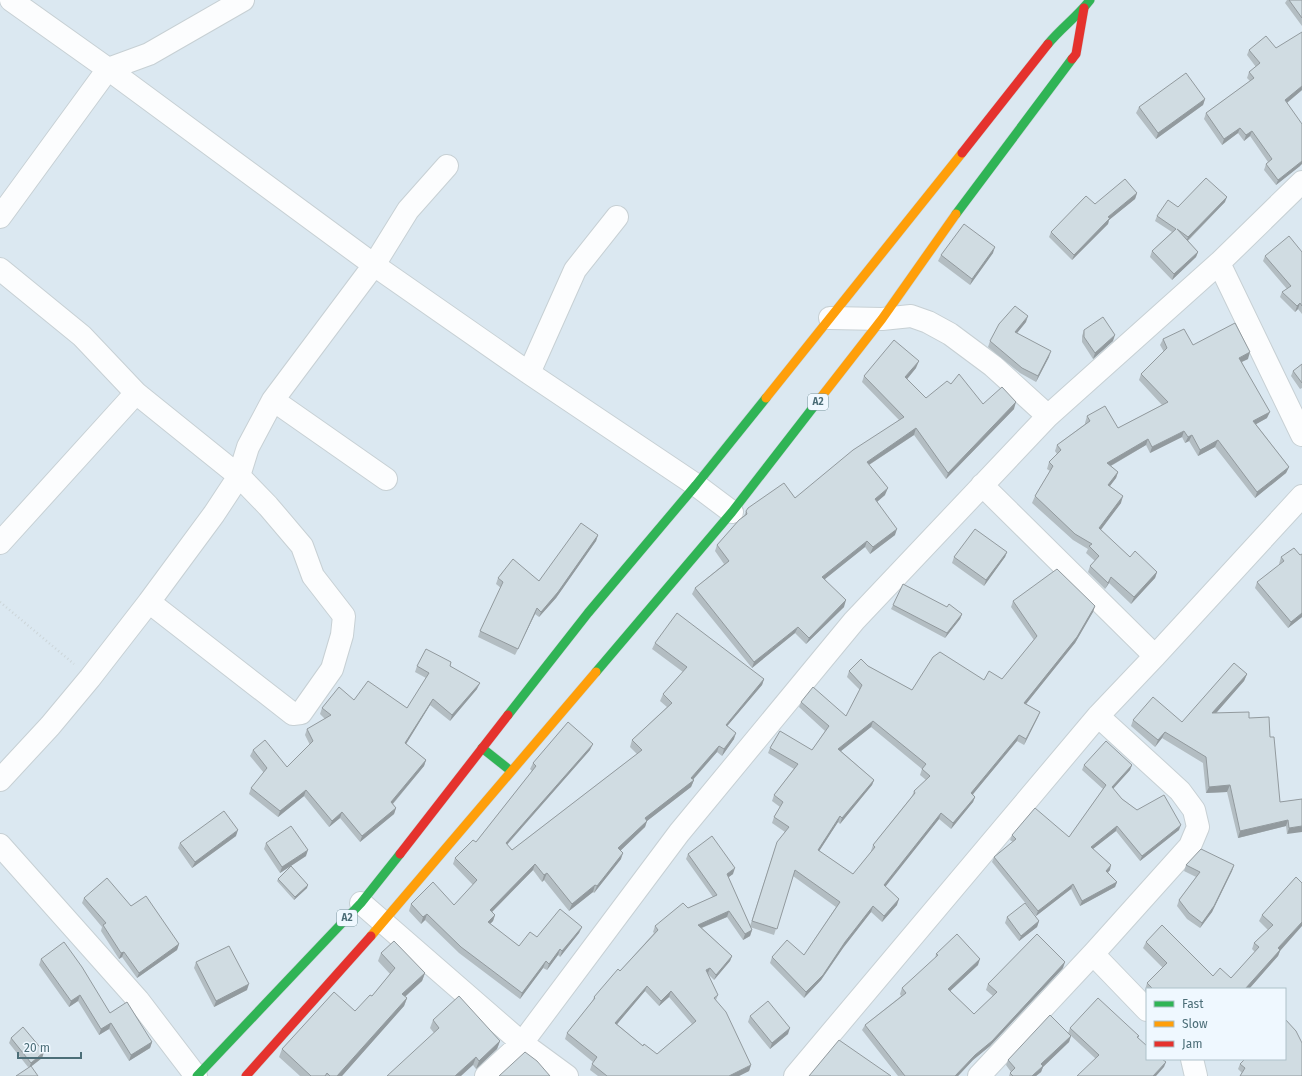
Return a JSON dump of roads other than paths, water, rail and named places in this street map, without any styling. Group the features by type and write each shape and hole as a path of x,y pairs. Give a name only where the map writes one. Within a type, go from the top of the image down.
{"highway":[{"name":"A2","path":"196,1076 361,903 588,613 696,485 830,318 931,197 1054,36 1084,8 1090,0"},
{"name":"A2","path":"246,1076 383,922 732,512 882,319 952,213 1076,54 1084,8"},
{"path":"482,748 511,771"}],"street":[{"path":"11,0 108,69 374,265 529,373 696,485 732,512"},
{"path":"0,217 108,69 149,54 244,0"},
{"path":"0,780 50,726 90,678 149,602 214,514 239,476 248,447 273,400 374,265 408,210 447,166"},
{"path":"486,1076 522,1043 684,827 854,621 1048,416 1219,263 1302,182"},
{"path":"529,373 575,270 617,217"},
{"path":"1219,263 1302,435"},
{"path":"0,269 82,336 136,393 239,476 268,506 302,546 314,576 344,616 342,636 332,669 301,713 293,714 149,602"},
{"path":"830,318 882,319 911,316 928,322 950,334 993,366 1048,416"},
{"path":"0,543 136,393"},
{"path":"273,400 386,479"},
{"path":"982,485 1155,656"},
{"path":"795,1076 1098,716 1302,496"},
{"path":"979,1076 1093,954 1190,846 1198,827 1194,810 1180,791 1098,716"},
{"path":"0,845 138,1000 196,1076"},
{"path":"361,903 522,1043 566,1076"},
{"path":"1093,954 1146,1009"},
{"path":"1192,1060 1196,1076"}]}
